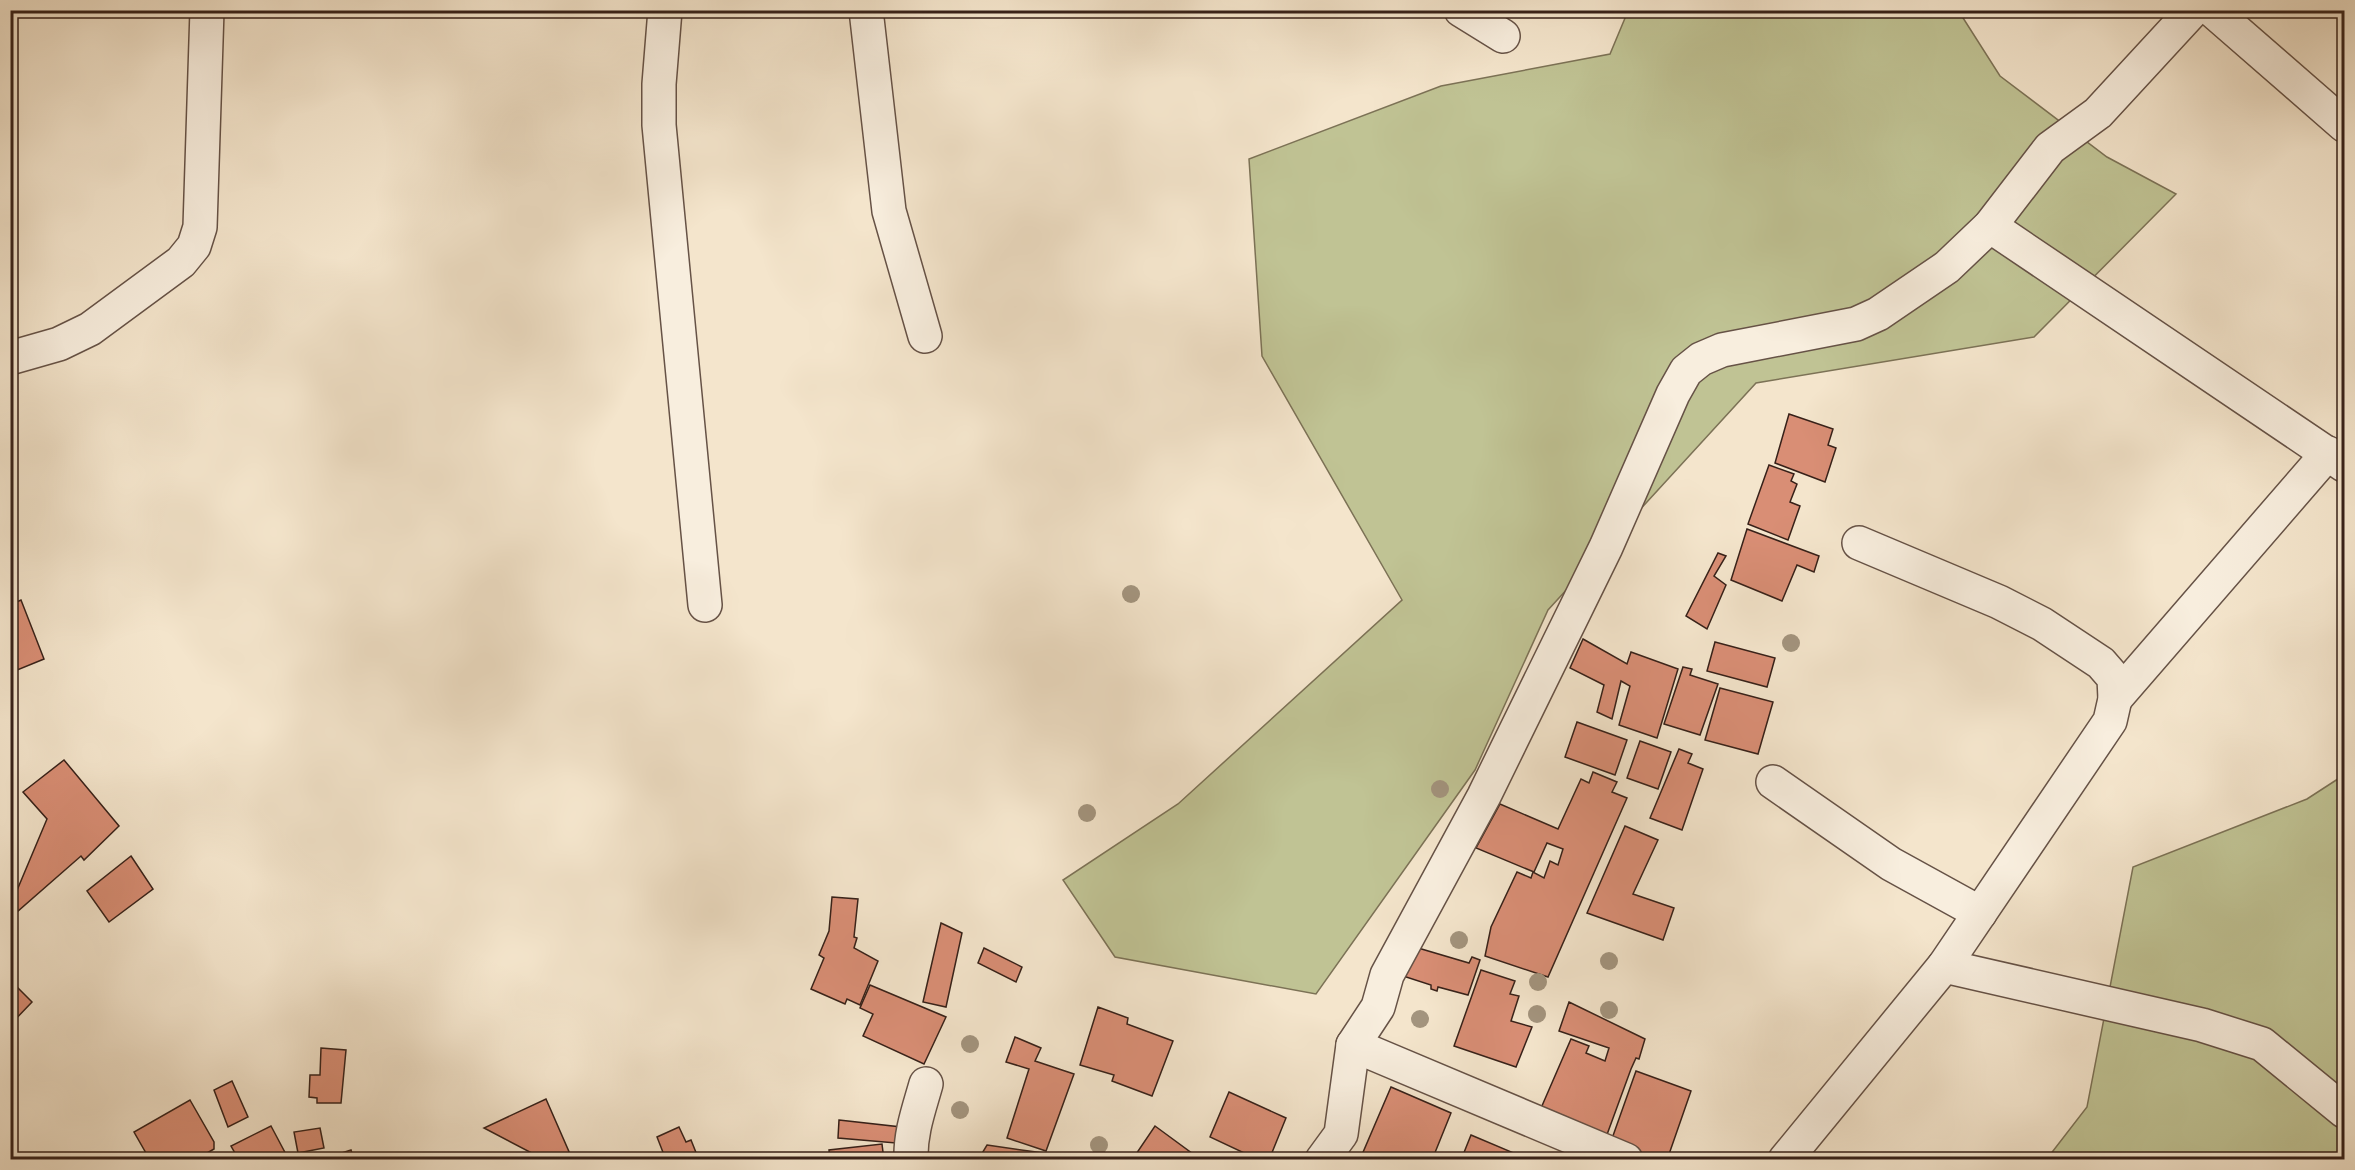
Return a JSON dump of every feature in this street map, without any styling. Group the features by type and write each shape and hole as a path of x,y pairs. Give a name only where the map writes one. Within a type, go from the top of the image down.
{"street":[{"path":"10,358 59,344 90,329 181,262 195,246 200,227 207,10"},
{"path":"665,10 659,84 659,125 705,605"},
{"path":"866,10 889,211 925,336"},
{"path":"1461,10 1503,36"},
{"path":"1322,1160 1341,1134 1353,1045 1378,1007 1387,975 1484,796 1606,547 1673,394 1686,371 1701,358 1722,350 1856,324 1878,314 1947,267 1990,226 2050,148 2098,113 2193,10"},
{"path":"2212,10 2344,124"},
{"path":"1990,226 2336,459 2115,699"},
{"path":"1785,1160 1944,966 2110,721 2115,699 2114,678 2101,663 2042,624 1999,602 1859,543"},
{"path":"1773,782 1891,864 1980,913"},
{"path":"1944,966 2202,1025 2262,1044 2344,1111"},
{"path":"1353,1045 1626,1160"},
{"path":"911,1160 910,1147 914,1124 926,1084"}],"green space":[{"path":"1958,10 2000,76 2107,157 2176,194 2034,337 1756,383 1548,610 1475,770 1316,994 1115,957 1063,880 1178,804 1402,600 1262,356 1249,159 1441,86 1610,54 1628,11"},
{"path":"2344,775 2344,1159 2046,1160 2087,1107 2133,867 2307,799"}],"building":[{"path":"1789,414 1833,429 1828,445 1836,448 1825,482 1775,463"},
{"path":"1769,465 1794,474 1791,481 1797,484 1790,502 1800,506 1788,540 1748,524"},
{"path":"1747,529 1819,556 1814,572 1797,565 1782,601 1731,580"},
{"path":"1718,553 1726,556 1714,576 1726,585 1707,629 1686,616"},
{"path":"21,600 44,659 10,673 10,605"},
{"path":"1583,639 1627,664 1631,652 1678,669 1657,738 1619,725 1630,686 1621,681 1612,719 1597,712 1604,685 1570,668"},
{"path":"1715,642 1775,658 1767,687 1707,671"},
{"path":"1683,667 1692,669 1690,675 1718,684 1700,735 1664,724"},
{"path":"1720,688 1773,702 1758,754 1705,740"},
{"path":"1577,722 1627,740 1615,775 1565,757"},
{"path":"1640,741 1671,752 1658,789 1627,778"},
{"path":"1679,749 1692,754 1688,763 1703,769 1682,830 1650,818"},
{"path":"64,760 119,826 84,860 81,856 10,918 10,907 47,819 23,792"},
{"path":"1593,772 1617,782 1612,792 1627,798 1548,977 1485,956 1491,927 1517,872 1531,878 1533,872 1544,878 1550,861 1558,865 1563,849 1547,843 1534,872 1476,848 1500,804 1558,829 1581,779 1589,783"},
{"path":"1625,826 1658,840 1633,894 1674,908 1663,940 1587,913"},
{"path":"131,856 153,889 109,922 87,891"},
{"path":"832,897 858,899 854,937 857,938 854,948 878,961 860,1005 847,999 845,1004 811,989 824,958 819,955 829,931"},
{"path":"941,923 962,933 946,1007 923,1002"},
{"path":"1408,945 1469,963 1472,957 1480,960 1468,995 1438,987 1437,991 1431,989 1431,985 1400,975"},
{"path":"984,948 1022,967 1016,982 978,963"},
{"path":"1481,970 1515,981 1510,994 1519,996 1511,1021 1532,1027 1516,1067 1454,1046"},
{"path":"10,980 32,1002 10,1025"},
{"path":"870,985 946,1017 924,1064 863,1036 873,1014 860,1008"},
{"path":"1569,1002 1645,1039 1639,1059 1636,1058 1631,1069 1605,1140 1538,1115 1571,1039 1589,1046 1586,1053 1605,1061 1609,1048 1559,1031"},
{"path":"1098,1007 1128,1018 1127,1024 1173,1041 1152,1096 1112,1081 1114,1075 1080,1065"},
{"path":"1015,1037 1041,1048 1035,1061 1074,1074 1046,1151 1007,1138 1029,1069 1006,1062"},
{"path":"321,1048 346,1050 341,1103 317,1103 317,1098 309,1097 310,1075 320,1075"},
{"path":"1636,1071 1691,1091 1667,1160 1644,1160 1609,1147"},
{"path":"232,1081 248,1117 228,1127 214,1090"},
{"path":"1391,1087 1451,1113 1432,1160 1367,1160 1361,1157"},
{"path":"1229,1092 1286,1118 1269,1160 1259,1160 1210,1137"},
{"path":"546,1099 570,1154 558,1160 545,1160 484,1128"},
{"path":"190,1100 214,1142 214,1149 195,1160 150,1160 134,1132"},
{"path":"839,1120 901,1127 896,1143 838,1138"},
{"path":"271,1126 289,1160 239,1160 231,1146"},
{"path":"1155,1126 1193,1154 1189,1160 1132,1160"},
{"path":"679,1127 686,1142 691,1140 699,1160 666,1160 657,1137"},
{"path":"320,1128 324,1148 298,1153 294,1132"},
{"path":"1471,1135 1530,1160 1461,1160"},
{"path":"882,1144 884,1160 830,1160 829,1150"},
{"path":"987,1145 1043,1153 1042,1160 978,1160"},
{"path":"351,1150 354,1160 320,1160"}]}
